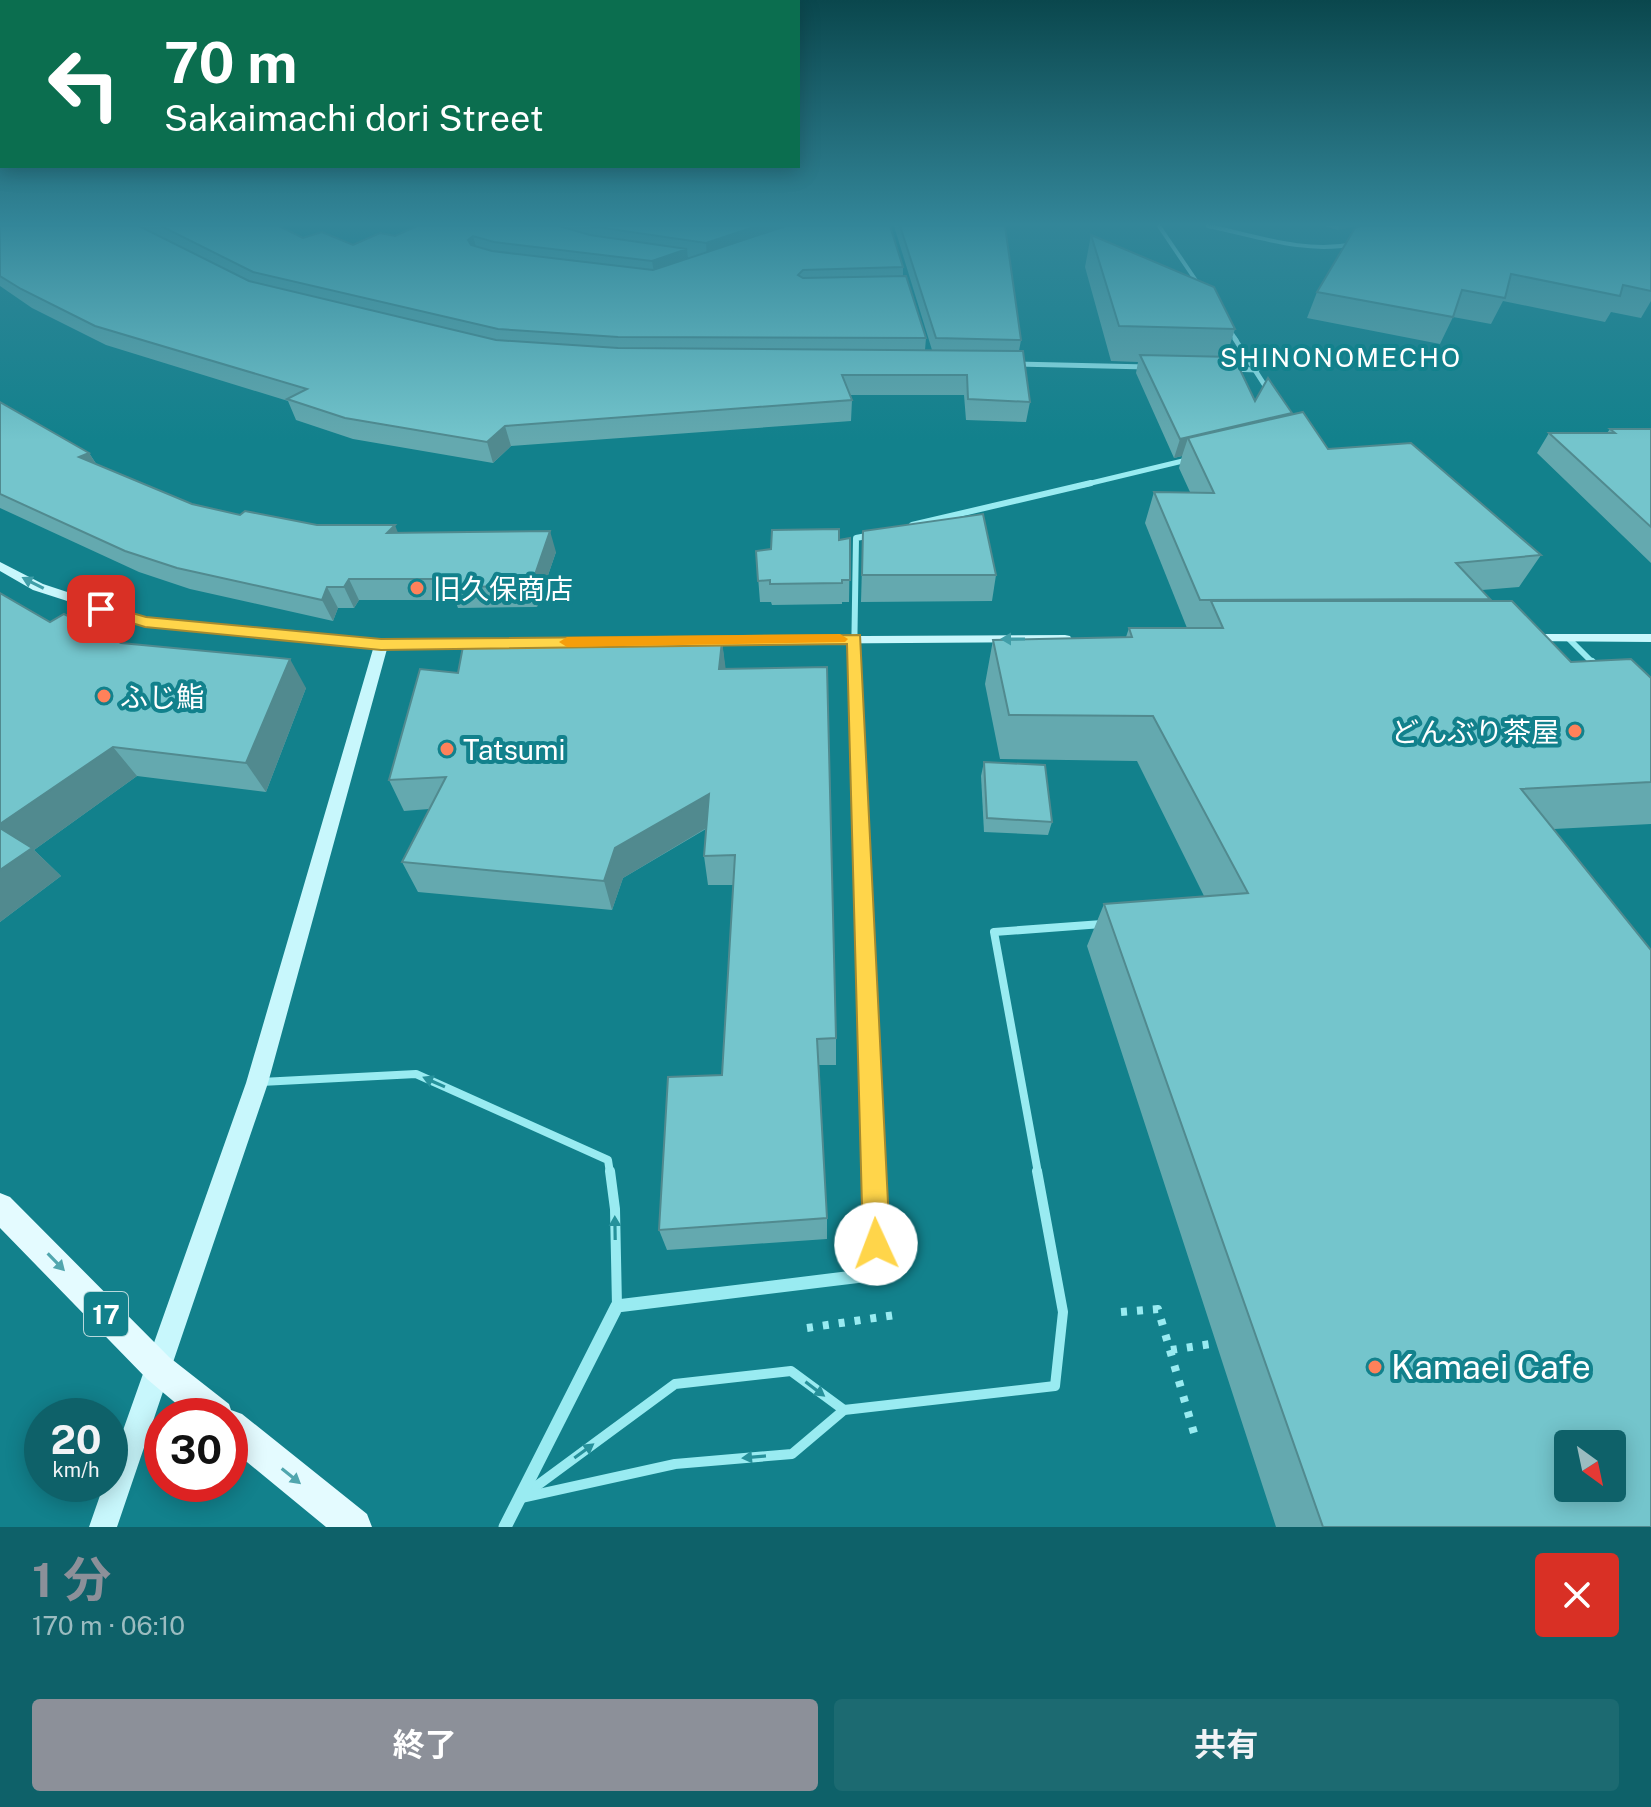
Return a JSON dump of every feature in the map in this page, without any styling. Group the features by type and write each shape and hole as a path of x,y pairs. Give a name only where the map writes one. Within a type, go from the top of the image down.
{"main road":[{"name":"17","path":"0,1207 158,1368 195,1398"},
{"path":"248,1441 354,1527"}],"street":[{"path":"1221,317 1271,396"},
{"path":"1008,364 1164,368"},
{"path":"1226,369 1257,370"},
{"path":"901,528 1202,456"},
{"path":"505,1527 617,1306 878,1274 855,639 856,538 886,531"},
{"path":"0,566 38,587 145,622 381,645 507,643"},
{"path":"1521,638 1651,638"},
{"path":"1568,638 1602,672"},
{"path":"602,641 1077,639"},
{"path":"103,1527 257,1083 296,935 381,645"}],"lane":[{"path":"521,1498 675,1464 792,1454 844,1410 1055,1386 1063,1312 994,932 1114,923"},
{"path":"257,1083 416,1074 608,1160 615,1209 617,1306"},
{"path":"521,1498 675,1384 791,1371 844,1410"}],"path":[{"path":"1121,1312 1158,1309 1194,1433"},
{"path":"807,1328 895,1315"},
{"path":"1171,1350 1217,1343"}],"building":[{"path":"38,297 317,297 496,340 618,348 1023,351 1030,402 968,399 967,375 842,375 852,400 505,426 487,442 345,418 287,399 307,389 95,326"},
{"path":"362,297 913,297 926,338 618,337 498,329"},
{"path":"923,297 1015,297 1021,340 936,338"},
{"path":"1110,297 1219,297 1235,329 1119,326"},
{"path":"1346,297 1460,297 1453,317"},
{"path":"1140,355 1234,357 1255,401 1268,378 1292,413 1180,439"},
{"path":"0,402 89,453 79,457 192,504 240,515 245,511 317,525 395,525 387,533 550,531 531,586 450,587 453,579 349,579 344,587 327,587 322,600 177,568 125,551 0,494"},
{"path":"1303,412 1328,449 1411,443 1541,555 1456,563 1490,599 1200,600 1154,492 1214,493 1188,438"},
{"path":"1610,429 1651,429 1651,527 1549,433 1615,433"},
{"path":"983,514 996,575 862,575 863,531"},
{"path":"839,529 839,540 850,538 850,580 842,580 842,583 770,584 770,580 758,581 756,551 771,549 772,530"},
{"path":"0,593 50,622 64,614 121,643 290,659 246,763 113,747 0,824"},
{"path":"1211,601 1512,601 1571,662 1631,659 1651,678 1651,782 1521,789 1651,950 1651,1527 1323,1527 1104,904 1248,893 1153,716 1009,715 993,640 1132,637 1129,628 1223,628"},
{"path":"464,641 722,641 719,669 827,667 836,1038 817,1039 827,1218 659,1230 668,1077 722,1075 735,855 704,856 709,794 615,848 604,881 402,862 446,777 389,780 420,669 458,673"},
{"path":"984,762 1045,765 1052,822 987,818"},
{"path":"0,828 32,848 0,870"}],"slow traffic":[{"path":"567,642 840,639"}],"place":[{"name":"旧久保商店","path":"417,588"},
{"name":"ふじ鮨","path":"104,696"},
{"name":"どんぶり茶屋","path":"1575,731"},
{"name":"Tatsumi","path":"447,749"},
{"name":"Kamaei Cafe","path":"1375,1367"}],"district":[{"name":"SHINONOMECHO","path":"1341,357"}],"route":[{"path":"101,609 145,622 381,645 855,639 876,1244"}]}
